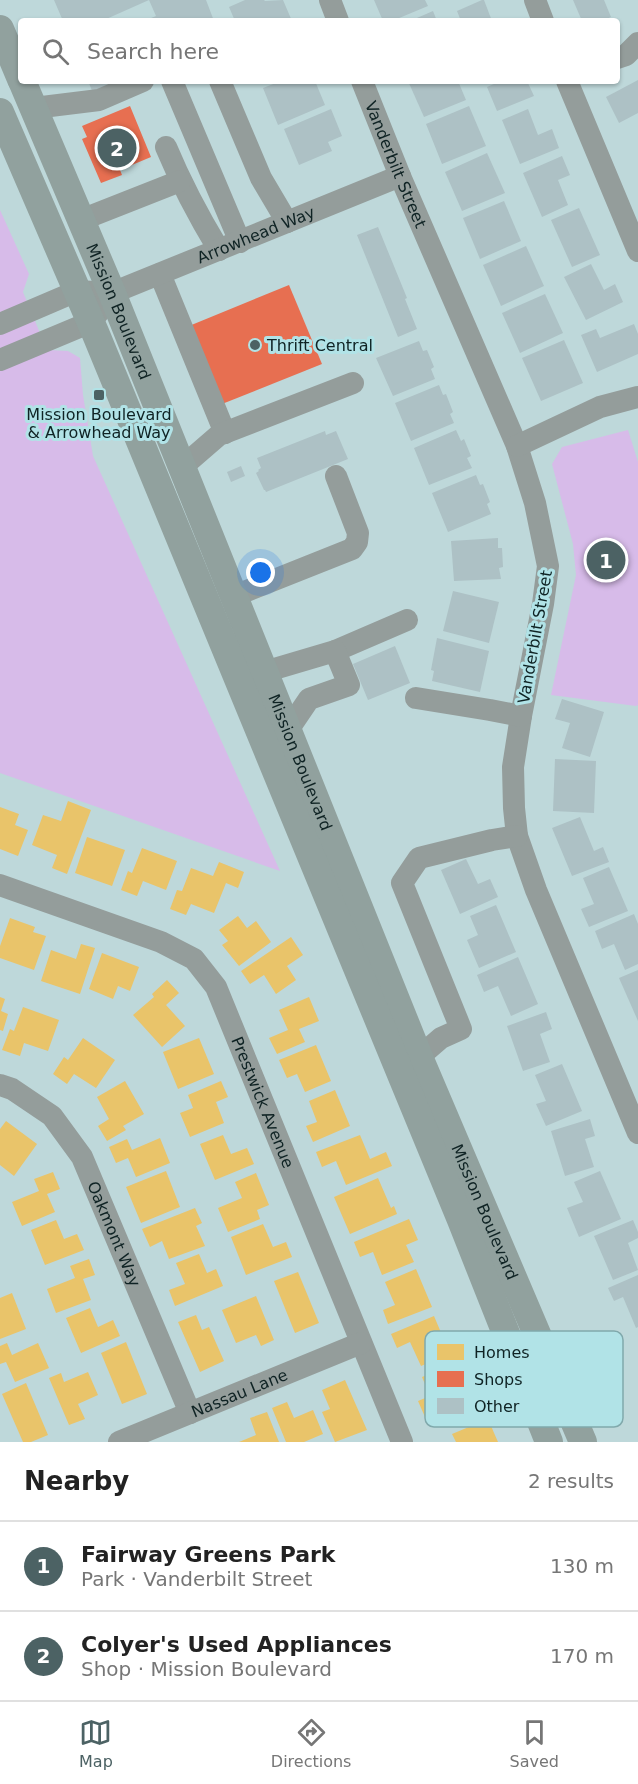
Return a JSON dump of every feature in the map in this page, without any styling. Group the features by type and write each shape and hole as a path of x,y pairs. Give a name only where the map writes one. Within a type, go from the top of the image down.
{"main road":[{"name":"Mission Boulevard","path":"0,29 18,71"},
{"name":"Mission Boulevard","path":"24,84 112,293 419,1057 535,1331"},
{"name":"Mission Boulevard","path":"0,112 91,322 505,1331"},
{"name":"Mission Boulevard","path":"543,1427 549,1442"},
{"name":"Mission Boulevard","path":"576,1427 582,1442"}],"street":[{"path":"330,0 337,18"},
{"path":"535,0 542,18"},
{"path":"620,57 626,55 638,43"},
{"path":"34,108 99,100 136,84"},
{"path":"173,84 230,246"},
{"path":"221,84 261,178 287,222"},
{"name":"Vanderbilt Street","path":"363,84 400,176 517,446 535,503 548,566 513,767 517,836 536,890 638,1133"},
{"path":"568,84 636,240"},
{"path":"165,147 200,218 230,246"},
{"name":"Arrowhead Way","path":"0,324 77,291 112,293 400,176"},
{"path":"81,220 180,181"},
{"path":"160,274 225,433"},
{"path":"0,360 91,322 112,293"},
{"path":"182,467 219,435 354,383"},
{"path":"517,446 600,407 638,397"},
{"path":"234,596 352,549 357,542 358,533 336,476"},
{"path":"264,672 335,651 407,620"},
{"path":"288,729 309,699 349,685 335,651"},
{"path":"416,698 521,716"},
{"path":"419,1057 441,1038 461,1029 402,883 419,858 517,836"},
{"name":"Prestwick Avenue","path":"0,885 161,942 194,959 216,987 402,1442"},
{"name":"Oakmont Way","path":"0,1085 12,1089 52,1116 82,1157 190,1413"},
{"name":"Nassau Lane","path":"118,1442 361,1343"}],"shaded area":[{"path":"0,210 29,274 23,292 47,350 68,351 80,358 83,395 93,456 280,871 0,773"},
{"path":"628,430 638,462 638,705 636,706 551,695 576,575 573,544 552,464 562,447"}],"building: Homes":[{"path":"68,801 91,810 67,874 52,868 57,855 32,845 43,815 61,821"},
{"path":"0,807 19,814 15,825 28,830 18,856 0,849"},
{"path":"87,837 125,850 112,886 75,873"},
{"path":"142,848 177,861 166,890 143,881 137,896 121,890 128,871 132,873"},
{"path":"219,862 244,872 238,888 226,883 214,913 191,904 186,915 170,909 177,890 182,891 191,868 213,876"},
{"path":"238,916 247,928 256,921 271,942 239,966 222,945 228,941 219,930"},
{"path":"10,918 35,927 33,932 46,936 34,970 0,958 0,946"},
{"path":"291,937 303,955 287,966 296,980 276,994 264,975 250,984 241,971"},
{"path":"81,944 95,948 80,994 41,981 51,950 76,959"},
{"path":"102,953 139,967 130,991 118,986 113,999 89,989"},
{"path":"167,980 179,993 166,1005 185,1026 162,1047 133,1015 154,997 152,994"},
{"path":"0,997 5,999 1,1011 8,1014 3,1031 0,1030"},
{"path":"309,997 319,1021 299,1029 305,1042 277,1054 269,1038 288,1030 279,1010"},
{"path":"23,1007 59,1020 48,1051 24,1043 20,1056 2,1050 10,1029 14,1031"},
{"path":"83,1038 115,1060 96,1088 74,1074 67,1084 53,1074 64,1057 68,1060"},
{"path":"199,1038 214,1074 178,1089 163,1052"},
{"path":"316,1045 331,1081 305,1092 297,1074 287,1078 279,1060"},
{"path":"125,1081 144,1114 123,1126 126,1130 107,1141 98,1126 109,1119 97,1097"},
{"path":"221,1081 228,1097 216,1102 224,1123 190,1137 180,1113 193,1108 188,1095"},
{"path":"335,1090 350,1126 313,1142 306,1126 317,1122 309,1101"},
{"path":"6,1121 37,1144 14,1176 0,1165 0,1129"},
{"path":"223,1135 231,1154 247,1148 254,1164 215,1180 200,1144"},
{"path":"360,1135 370,1159 386,1152 392,1166 346,1185 336,1161 322,1167 316,1152"},
{"path":"160,1138 170,1163 136,1177 128,1158 116,1163 109,1147 127,1139 132,1150"},
{"path":"166,1171 180,1207 141,1223 126,1187"},
{"path":"53,1172 60,1189 47,1194 55,1212 22,1226 12,1202 39,1191 34,1179"},
{"path":"256,1173 269,1205 257,1210 260,1219 228,1232 218,1208 242,1198 235,1182"},
{"path":"378,1178 391,1208 394,1206 397,1214 350,1234 334,1197"},
{"path":"195,1208 202,1223 196,1226 205,1246 169,1259 162,1241 150,1247 142,1229"},
{"path":"409,1219 418,1240 406,1245 414,1262 382,1275 373,1252 360,1257 354,1242"},
{"path":"56,1220 64,1239 77,1234 84,1250 45,1265 31,1230"},
{"path":"263,1224 273,1247 286,1242 292,1257 246,1275 231,1237"},
{"path":"199,1254 207,1273 216,1269 223,1286 175,1306 169,1290 185,1284 176,1263"},
{"path":"89,1259 95,1275 83,1279 91,1300 56,1313 47,1289 75,1278 70,1266"},
{"path":"416,1269 432,1307 388,1324 383,1310 395,1305 385,1282"},
{"path":"298,1272 319,1323 295,1333 274,1281"},
{"path":"12,1293 26,1329 0,1339 0,1298"},
{"path":"256,1296 274,1340 261,1346 256,1335 236,1343 222,1310"},
{"path":"90,1308 98,1327 113,1320 120,1336 81,1353 66,1318"},
{"path":"196,1315 202,1330 209,1327 224,1361 200,1372 178,1322"},
{"path":"434,1316 440,1331 425,1331 425,1364 421,1366 410,1342 397,1348 391,1334"},
{"path":"126,1342 147,1394 122,1404 101,1353"},
{"path":"7,1343 12,1355 38,1343 49,1368 15,1382 6,1362 0,1364 0,1346"},
{"path":"88,1372 98,1395 78,1404 85,1419 69,1425 49,1378 61,1373 64,1382"},
{"path":"345,1380 367,1430 335,1442 322,1412 330,1409 322,1390"},
{"path":"26,1383 48,1435 31,1442 23,1442 2,1394"},
{"path":"425,1398 425,1417 418,1401"},
{"path":"287,1402 294,1418 313,1410 323,1434 304,1442 286,1442 272,1408"},
{"path":"267,1412 279,1442 239,1442 256,1435 250,1418"},
{"path":"469,1427 491,1427 498,1442 456,1442 452,1434"}],"building: Shops":[{"path":"130,106 151,157 120,170 122,175 101,183 82,139 87,137 82,126"},
{"name":"Thrift Central","path":"289,285 322,364 222,404 189,326"}],"building: Other":[{"path":"54,0 149,0 108,18 62,18"},
{"path":"149,0 206,0 213,18 151,18 156,16"},
{"path":"245,0 283,0 291,18 234,18 229,7"},
{"path":"374,0 425,0 428,6 399,18 382,18"},
{"path":"484,0 491,18 460,18 457,11"},
{"path":"573,0 604,0 611,17 609,18 581,18"},
{"path":"433,11 436,18 417,18"},
{"path":"638,80 638,113 619,123 606,97"},
{"path":"89,84 114,84 93,93"},
{"path":"273,84 316,84 325,105 278,125 263,88"},
{"path":"409,84 459,84 466,100 424,117"},
{"path":"494,84 528,84 534,96 497,111 487,87"},
{"path":"469,106 486,146 442,164 426,124"},
{"path":"331,109 342,136 328,142 332,151 299,165 284,129"},
{"path":"528,109 538,135 552,129 559,148 520,164 502,120"},
{"path":"487,153 505,193 462,211 445,172"},
{"path":"562,156 570,175 558,180 568,205 542,217 523,173"},
{"path":"504,201 521,241 480,259 463,218"},
{"path":"579,208 600,255 572,267 551,220"},
{"path":"378,227 417,329 398,337 357,235"},
{"path":"526,246 544,286 501,306 483,265"},
{"path":"591,264 604,290 615,284 623,302 586,320 564,277"},
{"path":"545,294 563,333 520,353 502,313"},
{"path":"634,324 638,334 638,354 597,372 581,335 596,329 600,338"},
{"path":"564,340 583,383 541,401 522,358"},
{"path":"419,341 423,351 427,350 434,367 431,369 435,379 393,396 376,358"},
{"path":"439,385 443,395 446,394 453,412 450,414 454,423 411,441 395,403"},
{"path":"456,430 461,441 464,439 471,456 467,458 472,468 429,485 414,448"},
{"path":"325,431 326,435 336,431 348,459 266,492 264,490 256,473 261,468 257,458"},
{"path":"241,466 245,476 231,482 227,472"},
{"path":"476,475 480,485 483,484 490,502 487,504 491,514 448,532 432,493"},
{"path":"498,538 498,548 502,548 503,567 499,568 501,579 454,581 451,541"},
{"path":"453,591 499,602 489,643 443,631"},
{"path":"437,638 489,651 480,692 432,681 434,671 431,670"},
{"path":"395,646 410,683 368,700 353,664"},
{"path":"562,699 604,712 590,757 562,748 570,723 555,719"},
{"path":"555,759 596,761 594,813 553,811"},
{"path":"580,817 594,851 603,847 609,862 572,876 552,828"},
{"path":"466,859 478,884 490,879 498,897 460,914 441,870"},
{"path":"609,867 628,911 589,927 581,909 594,904 583,878"},
{"path":"496,905 516,952 479,968 467,940 478,935 470,916"},
{"path":"634,914 638,924 638,964 625,970 614,944 602,949 595,931"},
{"path":"518,957 538,1004 511,1016 498,986 484,992 477,975"},
{"path":"638,970 638,1021 619,978"},
{"path":"546,1012 552,1029 540,1034 550,1062 523,1071 507,1026"},
{"path":"562,1064 582,1111 546,1126 536,1104 546,1101 535,1075"},
{"path":"590,1119 595,1136 585,1139 594,1167 565,1176 551,1131"},
{"path":"600,1171 621,1219 579,1237 567,1208 583,1202 574,1182"},
{"path":"633,1220 638,1238 628,1243 638,1270 613,1280 594,1236"},
{"path":"638,1275 638,1327 636,1328 623,1297 614,1301 608,1288"}],"place":[{"name":"Colyer's Used Appliances","path":"117,148"},
{"name":"Thrift Central","path":"255,345"},
{"name":"Mission Boulevard & Arrowhead Way","path":"99,395"},
{"name":"Fairway Greens Park","path":"606,560"}]}
